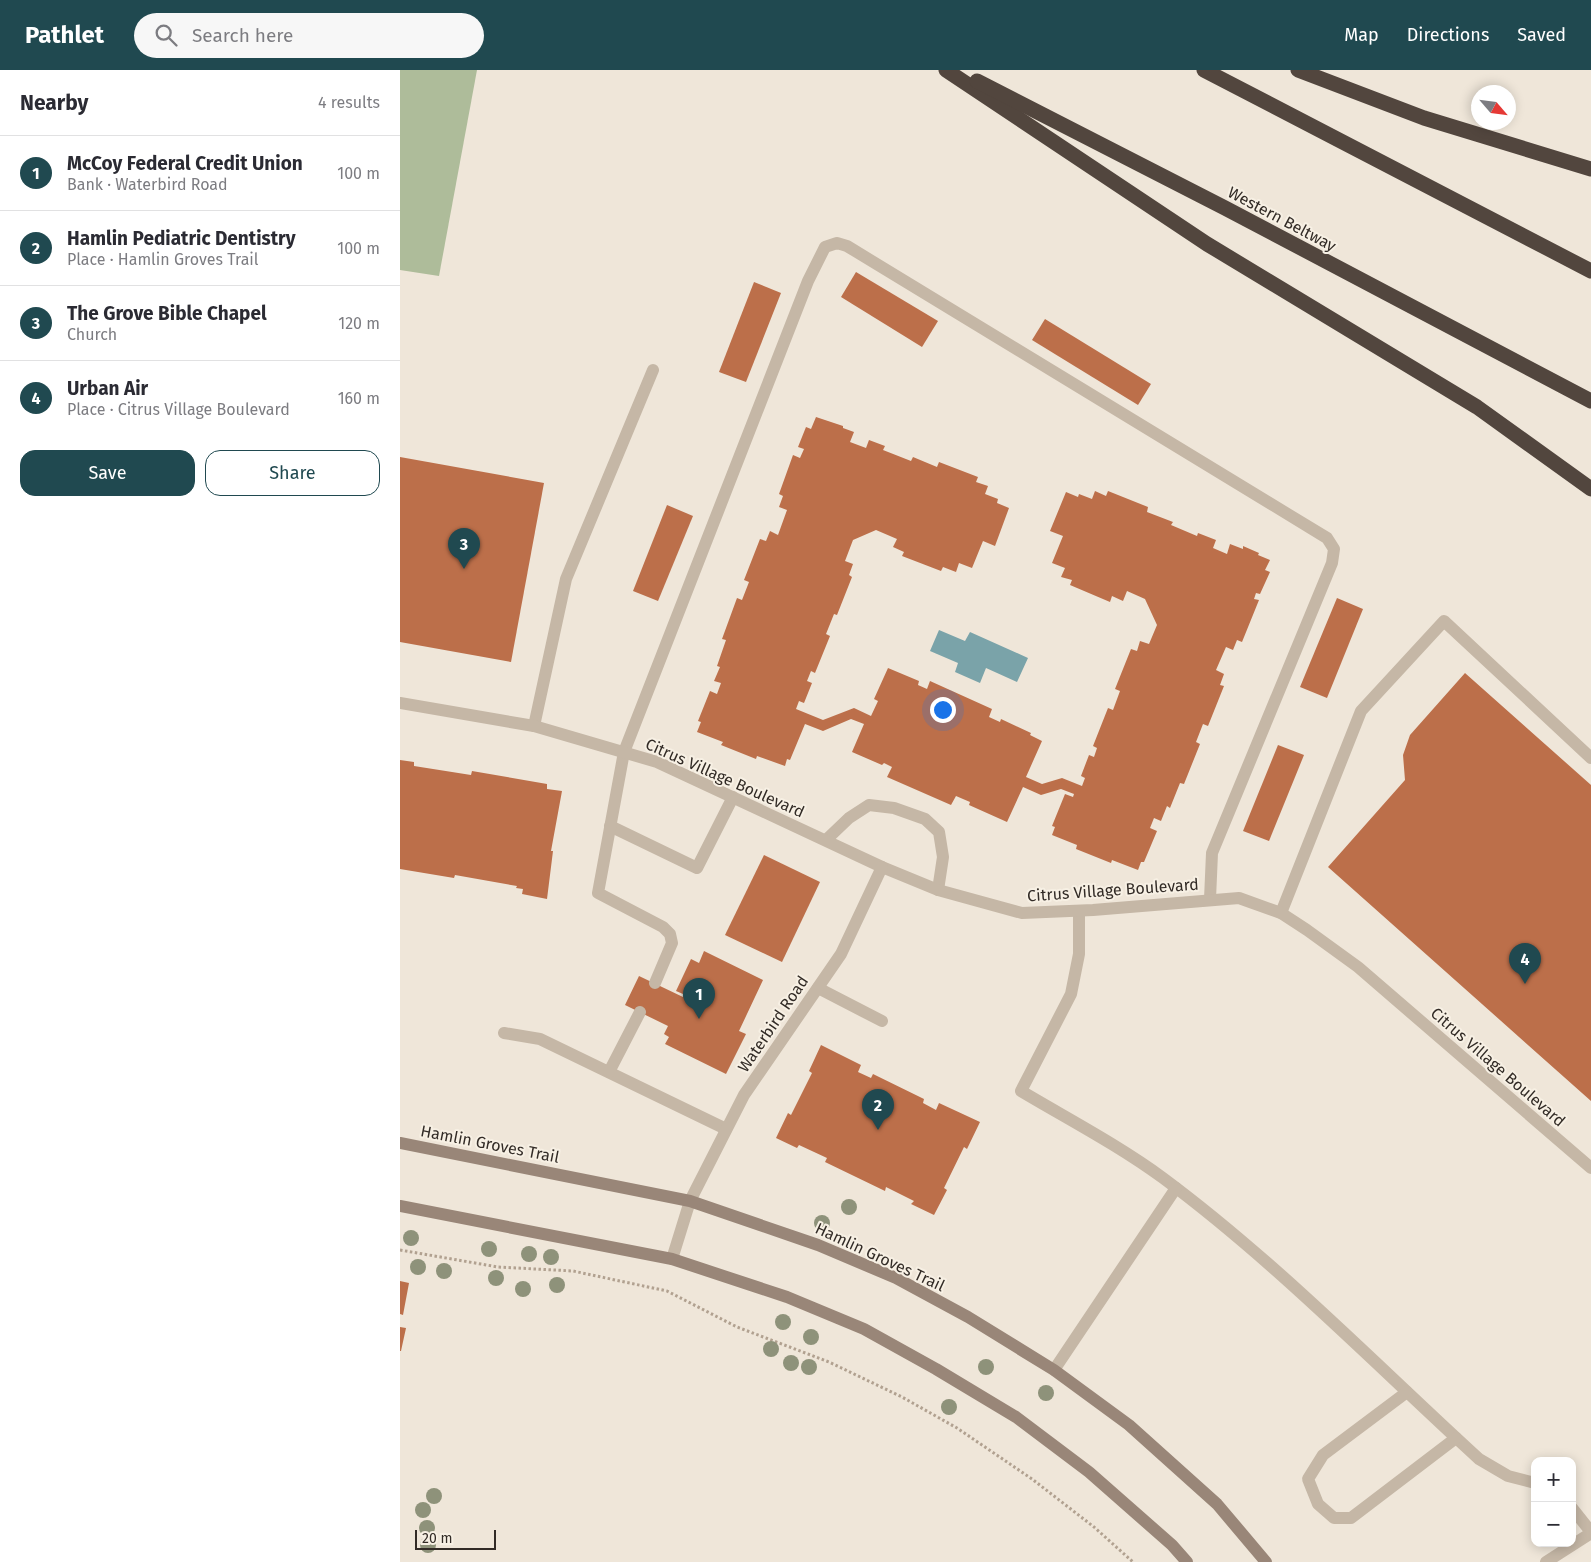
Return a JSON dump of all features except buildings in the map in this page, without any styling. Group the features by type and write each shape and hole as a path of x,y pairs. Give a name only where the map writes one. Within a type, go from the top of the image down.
{"highway":[{"path":"946,70 1207,244 1477,407 1591,489"},
{"name":"Western Beltway","path":"956,70 1225,208 1591,401"},
{"path":"1204,70 1591,271"},
{"path":"1298,70 1424,118 1591,169"}],"main road":[{"name":"Hamlin Groves Trail","path":"400,1143 690,1201 818,1245 896,1278 968,1317 1054,1370 1129,1425 1217,1504 1266,1562"},
{"path":"400,1206 672,1259 787,1297 856,1325 936,1369 1016,1418 1089,1472 1172,1545 1188,1562"}],"street":[{"path":"655,983 672,943 670,934 663,927 598,894 624,752 808,281 826,247 837,242 847,246 1327,538 1334,549 1332,563 1212,852 1210,899"},
{"path":"534,726 566,579 653,370"},
{"path":"1281,913 1361,711 1444,621 1591,758"},
{"name":"Citrus Village Boulevard","path":"400,703 534,726 657,762 882,867 938,890 1022,913 1079,911 1239,898 1281,913 1358,967 1591,1168"},
{"path":"610,826 697,868 733,797"},
{"path":"826,840 849,818 869,805 894,808 925,819 939,832 943,857 938,890"},
{"name":"Waterbird Road","path":"672,1259 690,1201 744,1095 841,954 882,867"},
{"path":"1079,911 1079,954 1071,994 1021,1091 1115,1147 1176,1188 1254,1250 1479,1459 1508,1476 1531,1483"},
{"path":"818,988 882,1021"},
{"path":"610,1072 640,1012"},
{"path":"504,1033 540,1038 726,1129"},
{"path":"1054,1370 1176,1188"},
{"path":"1407,1392 1323,1455 1308,1479 1318,1504 1334,1518 1351,1518 1456,1438"},
{"path":"1546,1562 1591,1533 1576,1513"}],"path":[{"path":"400,1250 498,1268 573,1271 667,1291 737,1327 829,1362 902,1397 957,1428 1032,1479 1094,1527 1133,1562"}],"green space":[{"path":"400,70 477,70 439,276 400,270"}],"water":[{"path":"939,630 965,641 970,632 1028,658 1017,682 986,668 980,683 955,672 958,663 930,651"}],"place":[{"name":"The Grove Bible Chapel","path":"464,569"},
{"name":"Urban Air","path":"1525,984"},
{"name":"McCoy Federal Credit Union","path":"699,1019"},
{"name":"Hamlin Pediatric Dentistry","path":"878,1130"}]}
